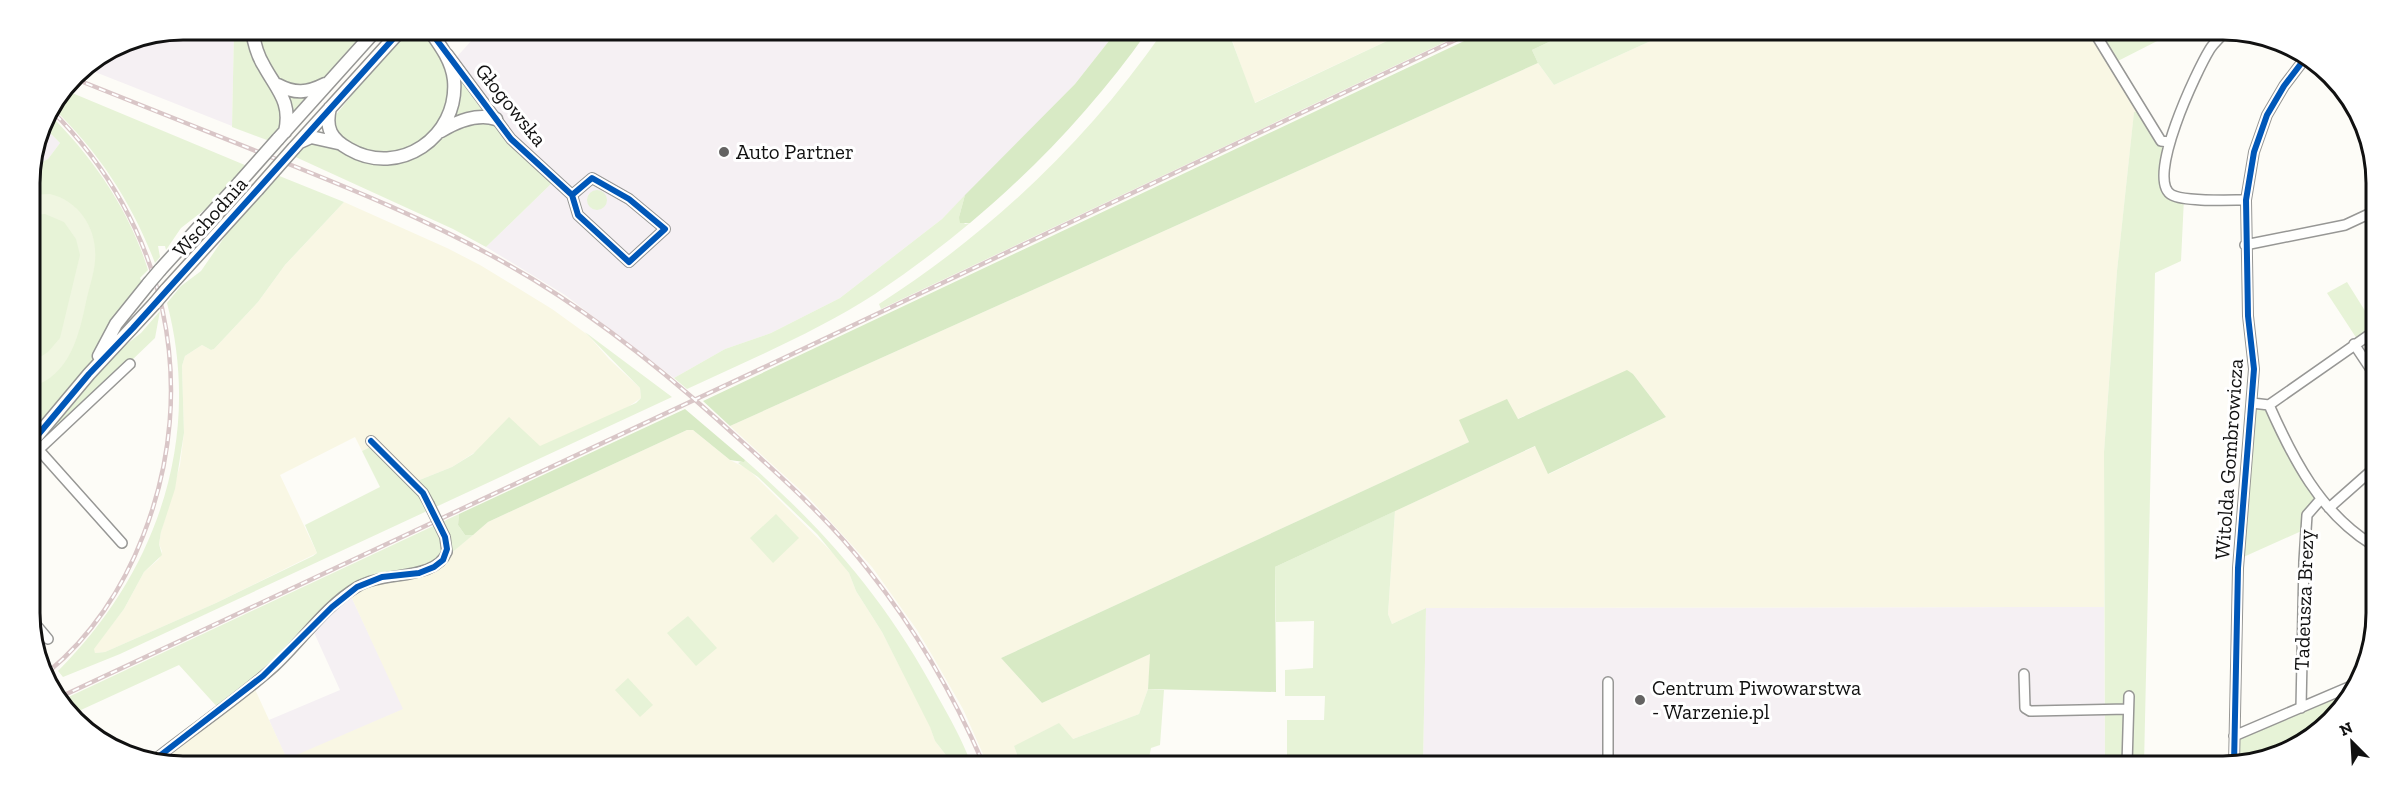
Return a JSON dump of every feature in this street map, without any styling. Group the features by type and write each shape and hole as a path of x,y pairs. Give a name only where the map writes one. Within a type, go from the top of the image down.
{"street":[{"path":"2099,40 2161,141 2169,142"},
{"path":"2218,40 2210,49 2193,82 2169,142 2162,178 2165,190 2172,195 2184,198 2246,200"},
{"path":"255,41 261,62 278,86 286,109 282,135"},
{"name":"Wschodnia","path":"89,374 116,324 149,283 366,41"},
{"name":"Wschodnia","path":"40,428 391,41"},
{"path":"436,41 450,66 454,91 450,114 438,133"},
{"name":"Głogowska","path":"437,41 521,150 572,195 578,215 629,262 665,229 629,199 592,178 572,195"},
{"name":"Witolda Gombrowicza","path":"2234,755 2238,568 2254,369 2248,316 2246,200 2254,152 2267,115 2284,86 2301,64"},
{"path":"278,86 288,91 301,93 331,81"},
{"path":"330,108 329,131 340,144"},
{"path":"297,145 311,137 340,144 362,156 390,159 405,156 420,148 438,133 469,118 486,117 496,120"},
{"path":"2245,244 2345,225 2366,215"},
{"path":"2252,403 2269,405 2366,337"},
{"path":"2354,345 2366,362"},
{"path":"40,443 130,364"},
{"path":"2269,405 2288,449 2321,499 2343,523 2366,540"},
{"name":"Wschodnia","path":"40,434 44,425"},
{"path":"163,754 264,676 332,607 357,587 382,577 419,573 439,564 447,552 445,537 423,493 371,441"},
{"path":"40,456 122,543"},
{"path":"2329,508 2366,475"},
{"name":"Tadeusza Brezy","path":"2301,708 2307,515 2321,499"},
{"path":"42,632 48,639"},
{"path":"2024,675 2025,708 2030,711 2128,709"},
{"path":"1608,682 1608,755"},
{"path":"2234,736 2342,690"},
{"path":"2127,755 2129,696"}],"shaded area":[{"path":"1232,40 1388,40 1254,103"},
{"path":"1652,40 2099,40 2141,111 2134,113 2117,271 2104,452 2104,607 1426,608 1392,624 1388,614 1395,511 1536,446 1549,474 1666,417 1633,374 1627,371 1517,419 1460,420 1469,442 1001,658 1042,703 1151,653 1148,689 1139,714 1073,739 1014,746 1017,756 984,756 963,709 932,655 872,567 808,497 730,426 1538,63 1554,85"},
{"path":"234,41 232,126 95,72 120,55 156,43"},
{"path":"471,41 1109,41 1075,84 942,219 840,298 771,333 725,349 674,378 565,295 486,247 555,180 527,155 454,60"},
{"path":"50,133 60,143 48,159 43,162"},
{"path":"344,202 447,248 480,265 552,309 588,335 609,359 640,388 641,398 625,409 540,447 483,447 452,467 412,483 374,445 362,451 355,437 280,475 317,553 216,603 105,652 95,653 93,649 124,609 144,572 159,559 162,551 159,544 161,532 180,465 184,433 182,366 185,356 202,345 211,350 214,349 258,302 285,265"},
{"path":"687,430 693,430 730,460 748,469 837,557 849,573 856,591 882,632 929,723 935,741 946,756 294,756 403,709 349,592 443,560 488,522"},
{"path":"349,592 404,709 296,756 285,756 269,720 340,690 312,628"},
{"path":"2104,607 2105,755 1423,755 1426,608"},
{"path":"253,685 286,756 184,756 163,754"}],"green space":[{"path":"1233,40 1255,103 1388,40 1448,40 881,309 879,304 960,247 998,216 1069,147 1133,73 1157,41"},
{"path":"1465,40 1553,40 1532,50 1538,63 730,426 703,401"},
{"path":"1553,40 1652,40 1554,85 1538,63 1532,50"},
{"path":"2099,40 2159,40 2112,64"},
{"path":"234,41 366,41 275,143 232,127"},
{"path":"391,41 437,41 497,119 555,180 486,247 453,229 289,154 299,143 333,136 334,117 352,95 359,79"},
{"path":"1109,41 1141,41 1087,109 1042,157 970,223 960,223 959,217 965,195 1075,84"},
{"path":"72,93 252,168 239,183 181,228 166,250 165,246 158,246 160,257 155,263 125,199 85,142 59,114"},
{"path":"2141,111 2161,141 2169,142 2165,190 2184,198 2181,261 2155,273 2144,755 2105,755 2104,452 2117,271 2134,112"},
{"path":"55,120 80,148 108,186 131,227 148,270 140,278 142,282 117,315 91,372 141,333 160,311 155,338 40,448 41,174 43,162 48,159 60,143 50,133"},
{"path":"272,173 344,202 285,265 258,302 214,349 211,350 202,345 185,356 182,366 184,433 175,489 161,532 159,544 162,555 144,572 124,609 94,649 95,653 105,652 216,603 313,556 317,553 305,525 380,487 362,451 374,445 412,483 452,467 473,454 509,417 540,446 636,403 641,398 640,388 585,332 672,397 120,654 63,677 58,671 92,633 121,591 145,548 163,502 174,454 179,405 177,354 167,303 181,286 201,271 257,190"},
{"path":"597,190 604,193 607,200 604,207 597,210 590,207 587,200 590,193"},
{"path":"41,194 50,194 61,198 78,210 90,228 95,261 80,328 71,353 55,374 41,383 41,357 60,338 80,255 76,239 64,222 41,214"},
{"path":"965,195 959,217 965,224 970,223 924,260 853,308 759,356 687,389 674,378 725,349 771,333 840,298 942,219"},
{"path":"2347,282 2366,312 2366,337 2359,342 2327,293"},
{"path":"1627,370 1633,374 1666,417 1548,474 1535,446 1275,567 1276,692 1148,689 1150,654 1042,703 1001,658 1469,442 1459,420 1507,399 1518,419"},
{"path":"2252,403 2269,405 2321,499 2311,509 2306,529 2239,559"},
{"path":"685,409 745,460 744,462 730,460 693,430 687,430 488,522 473,535 465,535 458,525 459,514"},
{"path":"745,460 775,487 828,541 876,598 918,662 968,756 946,756 935,741 882,632 856,591 849,573 817,534 758,477 738,463"},
{"path":"1395,511 1388,614 1392,624 1426,608 1423,755 1287,755 1287,720 1324,720 1325,696 1285,696 1285,670 1313,668 1314,621 1276,622 1275,567"},
{"path":"459,514 458,525 465,535 473,535 443,560 356,587 278,662 220,710 179,665 79,711 68,697"},
{"path":"776,514 799,538 773,563 750,538"},
{"path":"688,616 717,648 696,666 667,633"},
{"path":"628,678 653,705 640,717 615,690"},
{"path":"1148,689 1164,690 1160,745 1151,748 1149,756 1017,756 1014,746 1059,723 1073,739 1139,714"},
{"path":"2342,690 2326,712 2322,712 2322,716 2294,736 2268,748 2234,755 2234,736"}],"railway":[{"path":"66,694 1454,40"},
{"path":"83,82 336,183 417,218 526,275 612,333 667,376 758,456 816,511 852,550 918,639 946,687 980,756"},
{"path":"52,669 92,627 126,574 143,536 161,479 170,422 170,365 162,309 146,255 122,203 90,155 57,117"}],"cycle path":[{"path":"40,432 89,374 391,41"},
{"path":"437,41 511,139 572,195"},
{"path":"2234,755 2238,568 2254,369 2248,316 2246,200 2254,152 2267,115 2284,86 2301,64"},
{"path":"592,178 629,199 665,229 629,262 578,215 572,195 592,178"},
{"path":"163,754 263,676 332,607 357,587 382,577 419,573 434,567 443,560 447,549 445,537 423,493 371,441"}],"place":[{"name":"Auto Partner","path":"724,152"},
{"name":"Centrum Piwowarstwa - Warzenie.pl","path":"1640,700"}]}
